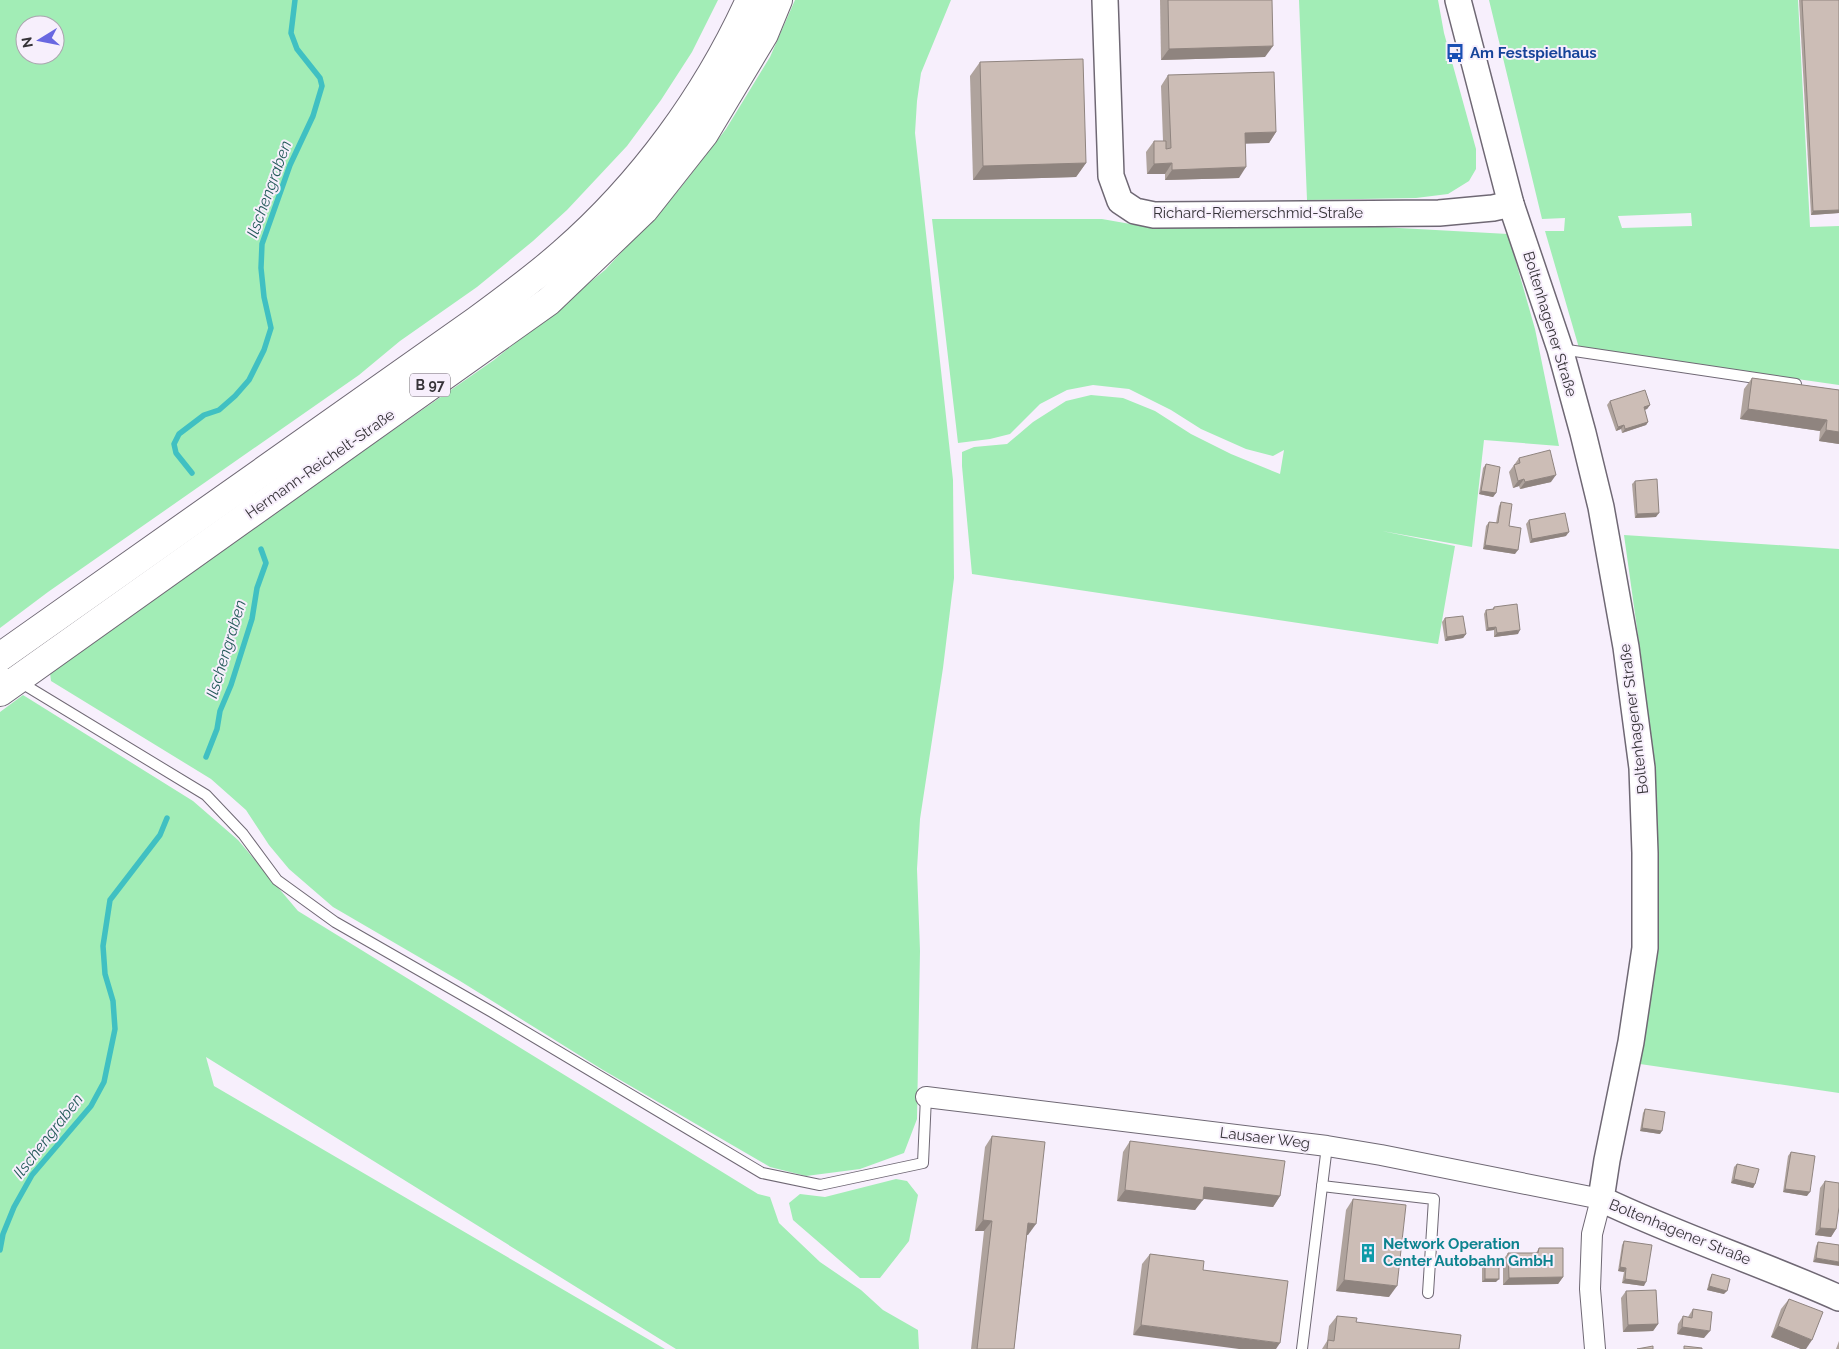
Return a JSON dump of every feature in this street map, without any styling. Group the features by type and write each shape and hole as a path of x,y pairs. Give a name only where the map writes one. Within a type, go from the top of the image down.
{"main road":[{"name":"Hermann-Reichelt-Straße","path":"0,657 476,321 565,252 625,190 665,141 709,77 740,22 750,0"},
{"name":"Hermann-Reichelt-Straße","path":"5,681 549,301 644,210 704,134 764,34 778,0"}],"street":[{"name":"Richard-Riemerschmid-Straße","path":"1105,0 1111,176 1120,201 1135,211 1154,215 1439,213 1493,208 1512,204"},
{"name":"Boltenhagener Straße","path":"1458,0 1512,204 1560,349 1601,507 1626,647 1642,768 1646,853 1645,948 1631,1042 1601,1199 1644,1220 1839,1298"},
{"name":"Lausaer Weg","path":"926,1097 1327,1146 1601,1199"},
{"path":"1595,1349 1590,1289 1592,1234 1601,1199"}],"lane":[{"path":"1560,349 1807,386"},
{"path":"5,681 150,760 206,795 243,834 277,880 335,922 492,1012 762,1173 820,1184 923,1163 926,1097"},
{"path":"1302,1349 1327,1146"},
{"path":"1322,1186 1434,1199 1428,1293"}],"green space":[{"path":"0,0 718,0 692,52 661,100 627,146 567,210 533,241 477,287 400,341 359,375 48,592 0,628"},
{"path":"795,0 951,0 921,73 915,133 953,480 954,578 943,668 920,819 917,869 920,951 917,1119 904,1153 860,1169 806,1176 770,1167 603,1070 460,981 333,907 289,869 269,845 246,810 211,779 51,681 50,673 130,613 494,360 605,270 678,191 726,129 770,57"},
{"path":"1299,0 1438,0 1444,33 1476,149 1476,169 1469,181 1448,194 1416,198 1307,200"},
{"path":"1489,0 1798,0 1810,227 1839,226 1839,385 1579,348 1545,231 1564,231 1565,218 1542,219","holes":["1691,213 1692,226 1622,228 1618,216"]},
{"path":"932,219 1102,219 1136,225 1327,224 1508,234 1535,329 1559,446 1484,440 1472,547 1382,531 1455,546 1438,644 972,574 962,452 974,447 1007,444 1033,422 1066,401 1091,395 1123,398 1155,411 1191,434 1231,454 1280,474 1284,450 1273,456 1246,449 1201,429 1171,410 1129,389 1093,385 1067,390 1040,404 1010,434 990,439 958,443"},
{"path":"1624,535 1839,549 1839,1093 1640,1064 1651,982 1655,925 1657,836 1642,664"},
{"path":"23,695 193,801 238,840 298,911 758,1194 770,1197 779,1223 820,1262 861,1290 883,1310 918,1330 919,1349 676,1349 206,1057 214,1086 665,1349 0,1349 0,712"},
{"path":"896,1179 907,1181 918,1195 909,1241 880,1278 860,1278 793,1220 789,1203 800,1194 825,1197"}],"building":[{"path":"1168,0 1272,0 1273,46 1169,49"},
{"path":"1802,0 1839,0 1839,210 1813,211"},
{"path":"1083,59 1086,163 983,166 980,62"},
{"path":"1274,72 1276,132 1245,133 1246,167 1172,170 1172,163 1154,164 1154,141 1166,141 1166,149 1171,148 1168,75"},
{"path":"1752,378 1839,390 1839,432 1826,430 1827,420 1748,409"},
{"path":"1645,390 1650,405 1644,407 1648,422 1625,429 1624,425 1618,427 1610,401"},
{"path":"1550,450 1556,475 1525,482 1524,479 1518,481 1514,465 1520,463 1519,458"},
{"path":"1486,464 1500,467 1496,493 1481,491"},
{"path":"1657,479 1659,513 1637,514 1635,481"},
{"path":"1501,502 1512,504 1509,526 1521,528 1518,550 1485,545 1489,522 1498,523"},
{"path":"1565,513 1569,532 1532,539 1529,520"},
{"path":"1517,604 1520,630 1497,633 1496,627 1488,628 1486,610"},
{"path":"1463,616 1466,634 1447,637 1445,618"},
{"path":"1645,1109 1665,1112 1662,1131 1642,1128"},
{"path":"992,1136 1045,1142 1036,1224 1028,1223 1014,1349 977,1349 992,1221 983,1220"},
{"path":"1130,1141 1285,1161 1280,1196 1204,1187 1203,1200 1125,1190"},
{"path":"1791,1152 1815,1156 1810,1192 1785,1189"},
{"path":"1737,1164 1759,1169 1755,1184 1734,1179"},
{"path":"1825,1181 1839,1183 1839,1207 1836,1229 1820,1228"},
{"name":"Network Operation Center Autobahn GmbH","path":"1353,1199 1406,1205 1397,1286 1344,1280"},
{"path":"1624,1241 1652,1245 1646,1282 1625,1279 1626,1268 1620,1267"},
{"path":"1818,1242 1839,1245 1839,1262 1816,1258"},
{"path":"1539,1248 1563,1248 1563,1277 1509,1278 1508,1253 1538,1253"},
{"path":"1150,1254 1204,1261 1203,1270 1288,1281 1280,1343 1141,1325"},
{"path":"1485,1263 1499,1263 1499,1279 1485,1279"},
{"path":"1712,1274 1730,1279 1727,1291 1709,1286"},
{"path":"1656,1290 1658,1324 1628,1325 1626,1291"},
{"path":"1789,1299 1823,1312 1812,1340 1778,1326"},
{"path":"1693,1309 1712,1312 1710,1331 1682,1327 1683,1316 1692,1318"},
{"path":"1337,1316 1357,1318 1356,1322 1461,1335 1459,1349 1327,1349 1328,1340 1334,1341"},
{"path":"1653,1346 1653,1349 1637,1349"},
{"path":"1684,1346 1702,1348 1702,1349 1684,1349"}],"waterway":[{"name":"Ilschengraben","path":"192,473 176,453 174,444 179,434 204,415 219,410 249,380 264,350 271,328 264,297 261,268 262,244 290,165 313,116 322,86 320,78 297,49 291,33 295,0"},
{"name":"Ilschengraben","path":"206,757 217,729 220,711 231,685 252,619 257,588 266,563 261,549"},
{"name":"Ilschengraben","path":"0,1250 3,1234 14,1207 32,1175 91,1106 104,1082 115,1029 113,1001 105,974 103,946 110,900 160,835 167,818"}],"place":[{"name":"Am Festspielhaus","path":"1455,53"},
{"name":"Network Operation Center Autobahn GmbH","path":"1368,1253"}]}
